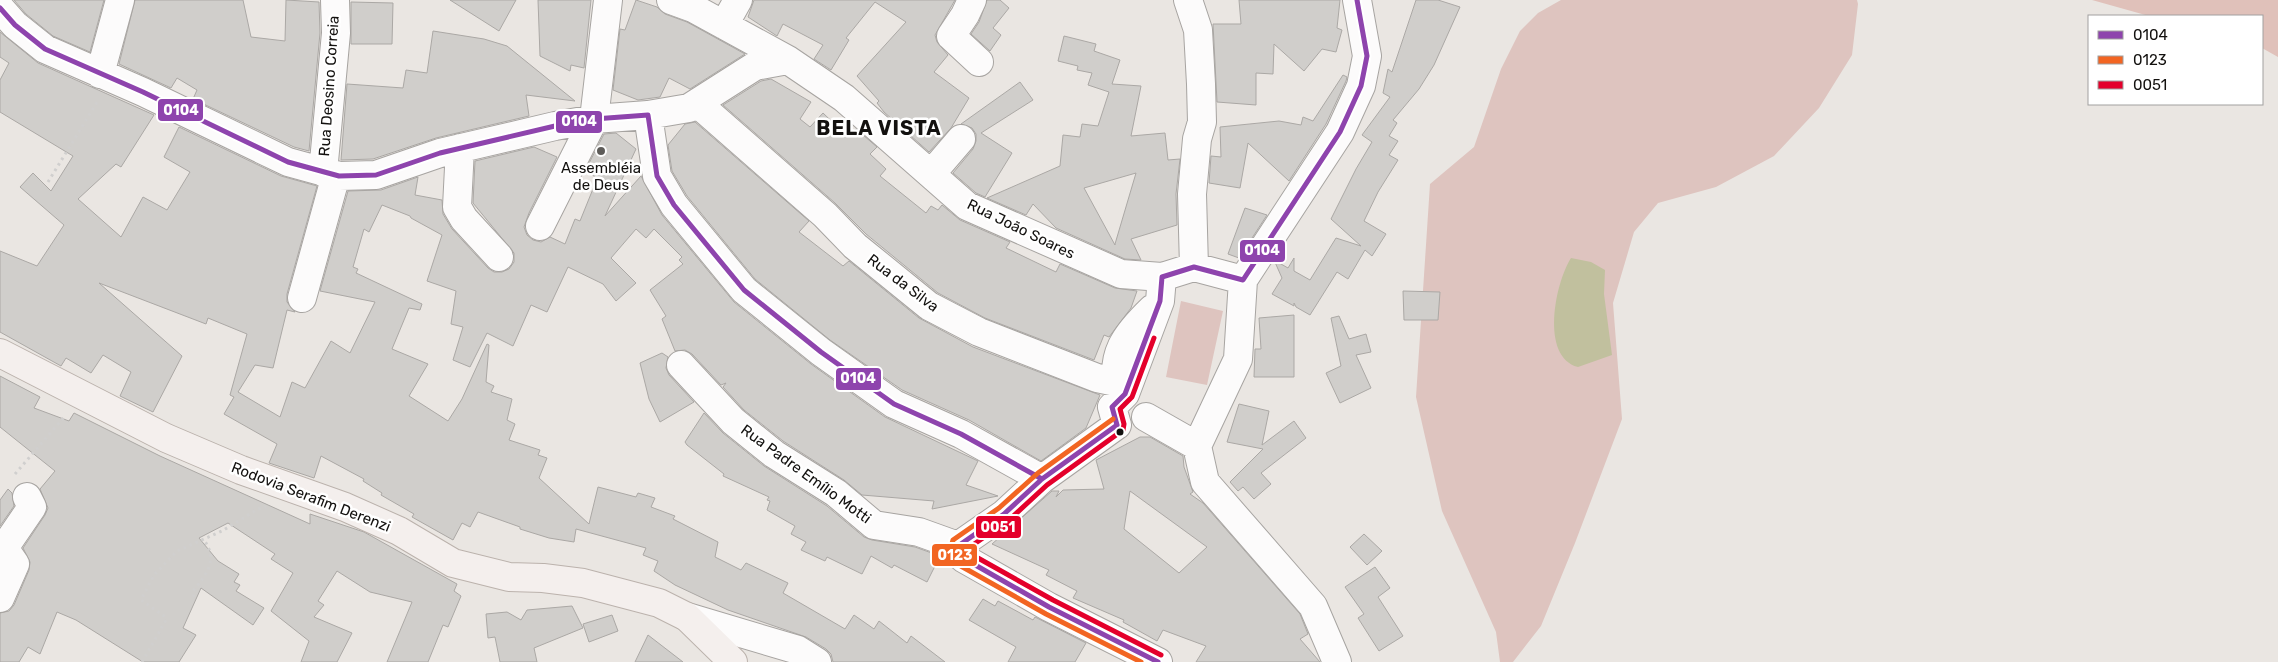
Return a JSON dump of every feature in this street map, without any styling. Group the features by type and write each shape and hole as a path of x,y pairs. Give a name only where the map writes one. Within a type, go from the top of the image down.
{"main road":[{"name":"Rodovia Serafim Derenzi","path":"0,353 166,438 241,470 345,507 390,527 453,563 509,577 543,578 575,582 631,594 659,603 687,617 733,662"}],"street":[{"path":"106,76 120,0"},
{"name":"Rua Deosino Correia","path":"302,298 329,173 336,33 335,0"},
{"path":"540,226 594,119 608,0"},
{"name":"Rua João Soares","path":"671,0 693,8 788,60 844,98 967,206 1085,260 1161,289"},
{"path":"724,25 738,0"},
{"path":"972,0 966,16 951,36 979,62"},
{"path":"1188,0 1198,30 1202,94 1202,122 1197,138 1192,194 1194,267"},
{"path":"1336,662 1313,606 1205,482 1198,446 1238,359 1243,280 1340,132 1361,86 1367,56 1357,0"},
{"path":"0,8 15,25 45,49 288,162 329,173 376,175 440,153 555,126 594,119 648,115 689,108 755,66 788,60"},
{"name":"Rua da Silva","path":"697,103 825,215 854,246 929,306 979,332 1097,378 1120,400"},
{"path":"648,115 657,176 674,205 744,290 821,352 894,404 961,434 1042,479"},
{"path":"931,174 961,139"},
{"path":"460,148 457,207 464,219 499,257"},
{"path":"958,546 1004,514 1042,479 1120,400 1161,289 1194,267 1243,280"},
{"name":"Rua Padre Emílio Motti","path":"681,365 732,421 774,454 836,493 874,524 919,532 958,546 963,558 1049,606 1158,662"},
{"path":"1120,400 1131,430 1146,417 1198,446"},
{"path":"0,598 15,564 4,548 32,507 18,489"},
{"path":"687,617 798,650 817,662"}],"path":[{"path":"48,182 106,76"},
{"path":"18,489 82,395"},
{"path":"142,662 166,620 164,616 141,598 154,575 177,550 203,539 254,511"},
{"path":"194,597 193,591 206,576 211,560 211,550 203,539"}],"shaded area":[{"path":"1561,0 1857,0 1858,4 1852,55 1819,108 1774,156 1716,187 1658,203 1634,232 1613,303 1622,419 1541,626 1513,662 1500,662 1496,632 1442,511 1416,397 1430,184 1474,147 1501,69 1520,31 1538,13"},
{"path":"2092,0 2278,0 2278,57 2263,49 2263,15 2145,15"},
{"path":"1571,258 1591,262 1605,270 1604,294 1612,355 1578,367 1566,360 1559,349 1555,335 1556,301 1565,269"},
{"path":"1181,301 1223,311 1207,385 1166,377"}],"building":[{"path":"14,0 104,0 90,52 53,36 26,14"},
{"path":"135,0 243,0 251,37 285,41 286,0 319,2 320,33 309,151 294,147 193,99 197,90 177,78 171,88 119,64"},
{"path":"450,0 516,0 499,31"},
{"path":"538,0 591,0 584,68 571,65 570,71 540,56"},
{"path":"636,0 657,7 665,14 687,22 745,54 690,89 669,78 660,97 638,100 613,90 620,29 625,30"},
{"path":"754,0 955,0 935,35 937,42 948,55 934,72 969,98 951,128 929,152 884,112 877,103 879,101 857,76 906,22 875,2 846,38 849,40 831,70 814,59 823,45 783,24 777,36 748,17"},
{"path":"987,0 1000,0 1009,8 993,28 1001,35 990,51 971,34 979,22"},
{"path":"1239,0 1340,0 1337,28 1342,30 1336,52 1322,49 1304,71 1274,44 1273,74 1256,73 1256,105 1217,102 1213,24 1241,24"},
{"path":"1416,0 1438,0 1460,7 1434,65 1419,89 1393,120 1397,123 1389,136 1398,141 1389,155 1398,160 1378,192 1364,221 1386,234 1372,256 1365,250 1348,279 1337,272 1310,315 1296,307 1294,303 1294,306 1272,294 1282,278 1274,260 1288,268 1294,258 1294,271 1310,280 1336,238 1361,246 1331,219 1372,142 1362,135 1390,97 1383,93 1388,69 1392,72"},
{"path":"351,2 393,3 392,44 351,44"},
{"path":"433,31 484,39 507,46 575,101 526,95 529,116 436,138 373,159 341,160 347,84 403,88 406,70 427,73"},
{"path":"0,32 38,63 154,115 121,167 116,164 78,199 121,237 143,197 167,210 190,172 164,157 179,127 281,176 317,186 287,294 287,302 295,312 287,310 273,368 255,365 238,392 280,417 292,382 305,388 331,341 350,353 375,302 320,291 348,191 381,190 418,177 415,195 442,200 443,214 452,229 488,268 494,272 502,272 509,269 514,262 514,253 473,203 475,161 534,147 557,157 524,227 527,235 533,240 541,242 550,237 565,244 575,219 580,221 597,179 586,169 604,134 616,133 636,149 605,216 641,176 662,215 734,302 811,364 885,417 978,461 966,485 998,496 932,509 934,501 862,495 844,480 783,441 744,410 723,387 726,383 721,385 692,354 685,350 675,351 662,319 666,316 650,290 683,264 679,260 682,257 654,229 646,238 636,229 611,258 636,283 616,301 603,284 568,267 547,312 531,305 513,346 487,333 470,367 453,360 463,327 451,324 456,291 427,281 442,235 410,216 382,205 369,232 364,229 353,267 358,269 356,273 422,304 420,310 409,308 392,349 428,364 409,396 448,421 462,399 487,344 489,345 486,382 494,386 491,392 512,399 507,420 515,424 509,440 540,450 538,455 547,458 539,478 589,524 598,487 636,497 638,493 655,498 651,507 675,516 673,519 718,542 715,557 741,570 746,563 788,583 783,593 845,629 854,615 874,629 879,621 907,643 911,636 945,662 833,662 831,654 826,649 806,637 728,610 675,585 654,571 658,561 643,555 646,548 576,529 574,542 549,538 520,529 520,527 478,512 470,527 462,523 453,540 412,517 414,514 381,495 382,493 363,481 364,479 321,456 314,478 269,463 277,444 224,414 234,397 230,395 247,334 208,318 206,324 99,283 182,356 153,412 120,396 131,372 103,355 91,373 66,358 61,366 0,332 0,251 37,266 64,225 20,187 33,173 51,191 73,156 0,112 0,80 9,63 0,57"},
{"path":"1064,36 1096,44 1094,51 1120,60 1112,84 1141,86 1131,136 1165,133 1168,160 1180,159 1176,194 1177,225 1131,239 1141,260 1125,259 1056,228 1033,204 1026,215 987,198 1060,166 1063,135 1080,137 1082,124 1098,126 1109,92 1088,85 1092,73 1077,70 1078,66 1058,61","holes":["1136,173 1115,245 1084,188"]},
{"path":"1343,75 1347,77 1346,81 1326,124 1289,181 1248,143 1240,188 1209,183 1211,156 1221,157 1220,127 1279,121 1301,125 1303,117 1313,121"},
{"path":"771,79 811,102 800,119 810,127 823,113 847,136 856,129 877,147 870,154 886,169 880,176 926,213 931,206 938,210 942,205 960,220 1010,242 1006,248 1056,272 1060,264 1115,288 1137,291 1131,308 1109,337 1104,335 1094,360 985,318 938,293 866,234 835,203 723,105 761,81"},
{"path":"1020,82 1033,100 981,133 1012,153 985,197 976,193 953,173 973,149 976,141 976,134 972,128 961,124"},
{"path":"695,122 809,221 799,232 843,266 849,261 919,318 973,347 1100,395 1086,428 1041,461 969,420 902,390 830,340 755,279 687,196 672,171 668,145 685,124"},
{"path":"1245,208 1267,215 1239,258 1228,254"},
{"path":"1403,291 1440,292 1438,320 1404,320"},
{"path":"1294,315 1294,377 1254,377 1255,349 1261,349 1259,318"},
{"path":"1339,316 1349,339 1366,334 1371,352 1356,355 1371,388 1340,403 1326,373 1341,366 1331,318"},
{"path":"662,353 668,357 666,368 669,375 694,402 660,422 649,399 640,363"},
{"path":"0,376 40,397 34,408 69,421 74,413 160,456 310,524 310,514 364,532 457,584 454,591 461,596 448,627 443,625 428,662 387,662 412,602 370,592 337,571 318,601 324,605 314,617 352,633 337,662 301,662 309,641 271,611 293,573 271,559 275,554 228,523 199,538 218,561 239,574 234,582 240,585 236,591 264,608 253,625 201,588 183,628 196,635 179,662 143,662 76,620 57,612 40,654 28,647 19,662 0,662 0,613 9,611 14,605 29,570 30,562 23,548 48,508 40,489 55,471 0,427"},
{"path":"1239,404 1269,411 1262,445 1294,421 1306,438 1261,473 1271,484 1254,499 1243,487 1238,491 1230,482 1263,449 1227,442"},
{"path":"704,413 723,433 764,466 827,506 864,537 915,547 940,556 927,582 894,565 892,568 871,556 862,574 827,557 825,561 801,550 806,542 791,534 795,526 767,510 770,501 767,500 769,497 723,476 724,474 687,445 685,442"},
{"path":"1140,437 1150,437 1183,456 1184,467 1193,492 1190,494 1203,503 1300,614 1308,634 1300,639 1320,662 1196,662 1206,646 1163,630 1157,641 1123,622 1124,620 1073,598 1077,591 1046,575 1049,570 992,544 1052,491 1059,491 1056,497 1063,490 1104,489 1096,460","holes":["1130,491 1207,547 1179,573 1124,529"]},
{"path":"8,489 12,493 14,506 0,526 0,500"},
{"path":"1364,534 1382,551 1367,565 1350,547"},
{"path":"1375,567 1390,588 1378,597 1403,636 1379,651 1358,618 1364,614 1345,587"},
{"path":"983,599 995,606 998,601 1033,620 1035,617 1086,643 1075,662 1008,662 1016,647 969,620"},
{"path":"572,606 583,628 534,648 537,662 500,662 495,637 488,638 486,614 507,612 521,620 527,610"},
{"path":"612,615 618,631 589,642 583,624"},
{"path":"648,635 683,662 635,662"}],"transit line":[{"name":"0104","path":"1117,425 1112,407 1125,394 1160,301 1162,277 1194,267 1243,280 1340,132 1361,86 1367,56 1357,0"},
{"name":"0104","path":"0,8 15,25 45,49 143,92 288,162 339,176 376,175 440,153 555,126 594,119 648,115 657,176 674,205 744,290 821,352 894,404 961,434 1042,479"},
{"name":"0051","path":"1154,338 1132,397 1120,409 1124,424 1123,430 1047,485 1009,520 967,549 969,553 1053,600 1161,655"},
{"name":"0123","path":"1113,419 1038,473 999,508 953,540 951,547 959,565 1046,614 1141,662"},
{"name":"0104","path":"1117,425 1042,479 1004,514 958,546 963,558 1049,607 1158,662"}],"place":[{"name":"Assembléia de Deus","path":"601,151"}],"district":[{"name":"BELA VISTA","path":"879,128"}]}
